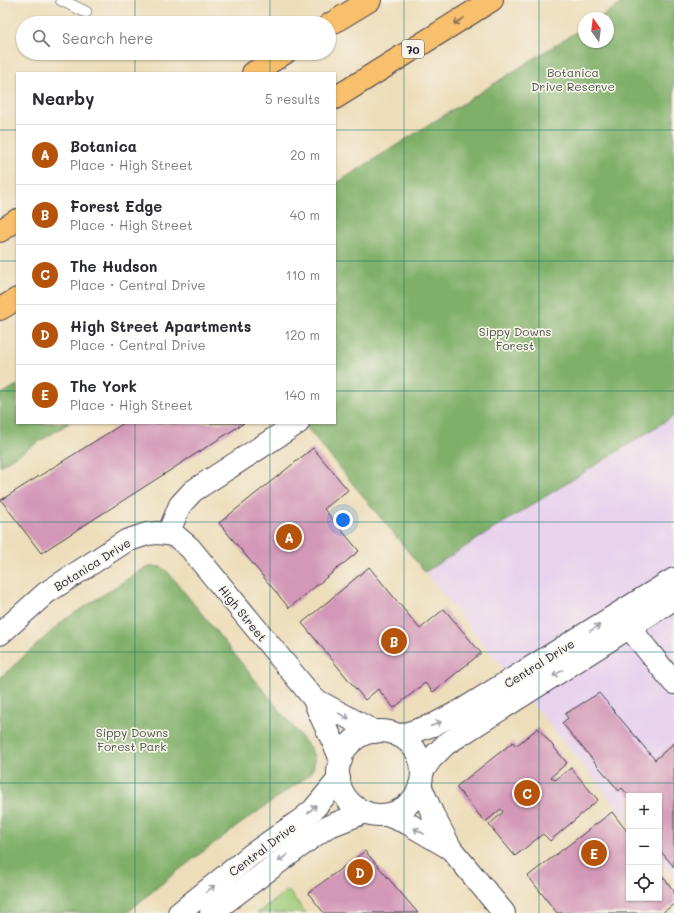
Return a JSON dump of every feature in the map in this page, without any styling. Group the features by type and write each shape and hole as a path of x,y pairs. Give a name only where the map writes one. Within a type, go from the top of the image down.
{"highway":[{"path":"336,22 370,0"},
{"name":"70","path":"336,97 492,0"},
{"path":"255,72 274,60"},
{"path":"0,231 16,221"},
{"path":"0,309 16,300"}],"street":[{"path":"168,534 180,505 193,491 296,424"},
{"name":"Botanica Drive","path":"0,634 46,593 126,541 147,534 168,534"},
{"name":"High Street","path":"168,534 177,537 190,548 314,699 334,743 340,769"},
{"name":"Central Drive","path":"421,779 431,759 446,744 623,621 674,579"},
{"name":"Central Drive","path":"399,736 433,725 623,621 674,599"},
{"path":"623,621 674,683"},
{"name":"High Street","path":"314,699 374,732"},
{"path":"421,779 415,796 408,805 387,815 376,815 356,807 348,800 342,790 340,769 346,749 363,735 374,732 387,732 399,736 408,742 416,751 420,762 421,779 433,815 451,848 504,913"},
{"name":"Central Drive","path":"179,913 251,855 313,810 340,769"},
{"name":"Central Drive","path":"212,913 321,831 340,821 366,812"},
{"path":"387,815 406,823 451,848"}],"lane":[{"path":"62,0 86,12"}],"shaded area":[{"path":"674,416 674,877 662,863 662,793 626,793 626,818 425,572"}],"green space":[{"name":"Sippy Downs Forest","path":"627,0 674,0 674,416 425,572 304,424 336,424 336,183 578,31 578,48 614,48 614,12 608,12"},
{"path":"16,386 16,424 67,424 0,466 0,395"},
{"name":"Sippy Downs Forest Park","path":"152,566 161,567 168,572 311,749 314,756 313,769 308,776 193,859 127,913 0,913 0,678 64,620 143,569"},
{"path":"288,890 306,913 257,913"}],"building":[{"path":"122,424 242,424 41,553 1,500"},
{"path":"313,448 348,490 324,509 359,551 289,608 219,523"},
{"path":"369,567 420,629 444,609 481,653 433,692 425,683 394,708 378,689 365,700 302,623"},
{"path":"599,693 655,760 674,743 674,867 662,853 662,793 626,793 622,788 619,791 562,723 568,718 565,714"},
{"path":"538,728 567,763 551,777 555,780 571,768 598,800 550,841 543,834 515,856 489,825 503,812 501,809 485,822 456,787 513,742 516,746"},
{"path":"612,812 626,830 626,901 662,901 662,876 674,891 674,904 662,913 557,913 528,876"},
{"path":"365,851 418,913 324,913 308,893"}],"place":[{"name":"Botanica","path":"289,537"},
{"name":"Forest Edge","path":"394,641"},
{"name":"The Hudson","path":"527,793"},
{"name":"The York","path":"594,853"},
{"name":"High Street Apartments","path":"360,872"}],"park label":[{"name":"Botanica Drive Reserve","path":"573,79"}]}
